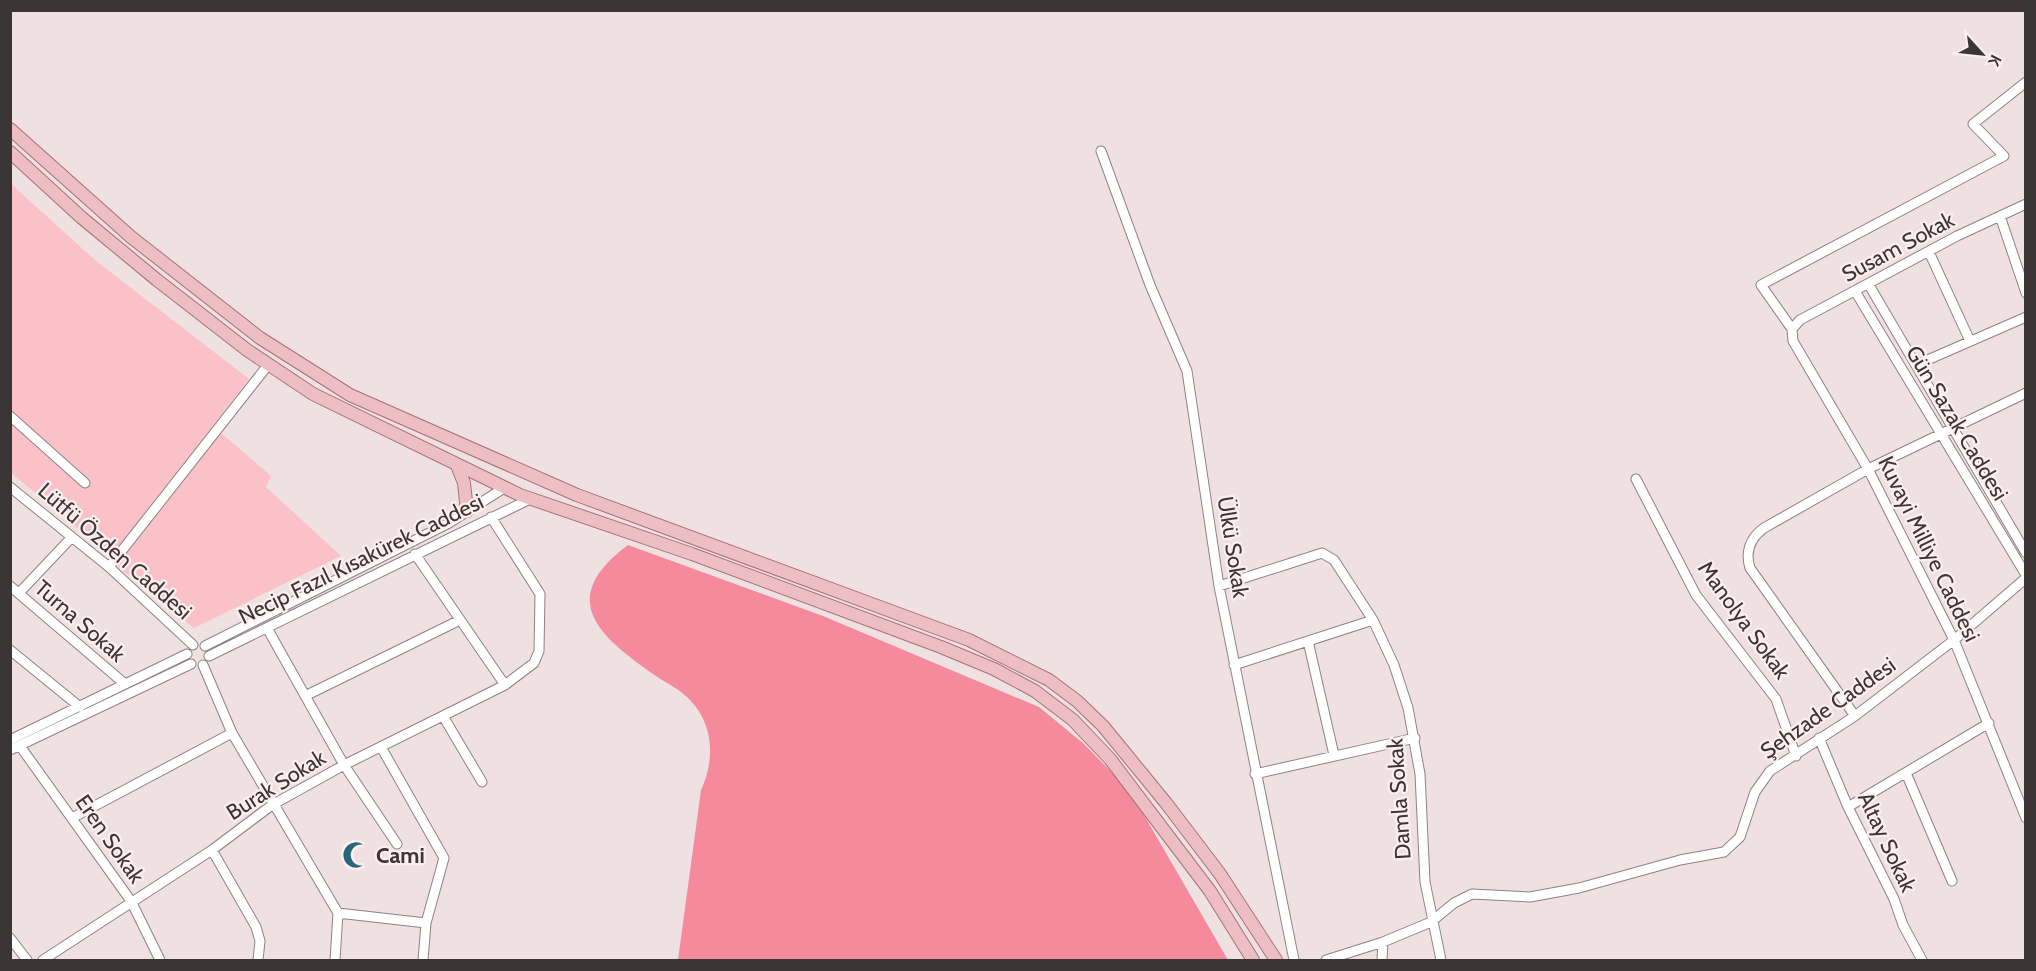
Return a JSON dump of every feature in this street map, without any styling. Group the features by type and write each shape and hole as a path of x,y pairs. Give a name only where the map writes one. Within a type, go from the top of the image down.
{"main road":[{"path":"10,129 131,237 283,355 369,404 539,479 969,640 1049,680 1077,701 1103,726 1166,803 1220,874 1276,960"},
{"path":"10,152 119,250 268,365 313,394 530,499 692,554 941,647 994,669 1035,691 1073,720 1116,766 1210,891 1254,960"},
{"path":"457,465 464,483 467,511"},
{"path":"504,488 513,468"},
{"path":"530,499 539,479"}],"street":[{"name":"Kuvayi Milliye Caddesi","path":"2025,82 1973,124 2004,156 1761,285 1792,329 1793,341 1869,469 1954,640 2021,794 2025,818"},
{"name":"Ülkü Sokak","path":"1101,151 1150,285 1187,371 1218,586 1294,960"},
{"name":"Susam Sokak","path":"1792,329 1800,320 2025,204"},
{"path":"2000,216 2025,293"},
{"path":"1929,252 1970,341"},
{"name":"Gün Sazak Caddesi","path":"1869,285 2025,553"},
{"name":"Gün Sazak Caddesi","path":"1856,291 2025,577"},
{"path":"1916,365 2025,317"},
{"path":"109,567 268,365"},
{"path":"1855,716 1750,568 1748,552 1752,541 1764,528 1869,469 2025,393"},
{"path":"10,416 85,483"},
{"name":"Manolya Sokak","path":"1636,478 1696,595 1776,699 1796,756"},
{"name":"Lütfü Özden Caddesi","path":"10,487 109,567 194,645"},
{"name":"Necip Fazıl Kısakürek Caddesi","path":"205,646 467,511 504,488"},
{"name":"Necip Fazıl Kısakürek Caddesi","path":"209,656 530,499"},
{"name":"Burak Sokak","path":"43,960 212,849 272,805 345,765 505,685 538,658 540,594 491,517"},
{"path":"19,594 72,537"},
{"name":"Damla Sokak","path":"1218,586 1319,553 1325,554 1334,560 1373,620 1402,686 1415,738 1420,774 1422,859 1431,922 1441,960"},
{"path":"415,554 505,685"},
{"name":"Şehzade Caddesi","path":"1326,960 1383,942 1431,922 1446,908 1472,894 1530,897 1579,888 1680,860 1724,852 1740,837 1750,803 1764,778 1777,766 1796,756 1819,738 1855,716 1954,640 2025,577"},
{"name":"Turna Sokak","path":"10,586 125,684"},
{"path":"305,696 460,620"},
{"path":"1234,665 1373,620"},
{"path":"267,628 345,765 397,844"},
{"path":"1308,640 1334,755"},
{"path":"10,740 187,654 194,645 205,646 209,656 202,665"},
{"path":"10,651 80,707"},
{"path":"187,654 191,664"},
{"path":"10,750 191,664 202,665"},
{"path":"202,665 232,733 272,805 338,913 335,960"},
{"path":"443,716 482,782"},
{"path":"1848,807 1989,723"},
{"path":"72,819 232,733"},
{"path":"1255,774 1415,738"},
{"name":"Altay Sokak","path":"1819,738 1848,807 1894,899 1909,938 1922,960"},
{"name":"Eren Sokak","path":"20,746 131,902 160,960"},
{"path":"381,747 444,858 426,923 423,960"},
{"path":"1906,773 1952,881"},
{"path":"212,849 256,927 260,941 258,960"},
{"path":"338,913 426,923"},
{"path":"10,938 27,960"},
{"path":"1382,960 1383,942"}],"shaded area":[{"path":"10,183 95,260 249,379 112,556 11,473"},
{"path":"221,433 271,476 266,487 341,556 194,628 117,566"},
{"path":"628,545 823,616 1039,707 1084,744 1130,791 1228,960 678,960 701,790 709,767 710,743 704,720 690,700 618,647 603,632 594,617 590,601 593,583 606,565"}],"place":[{"name":"Cami","path":"356,855"}]}
